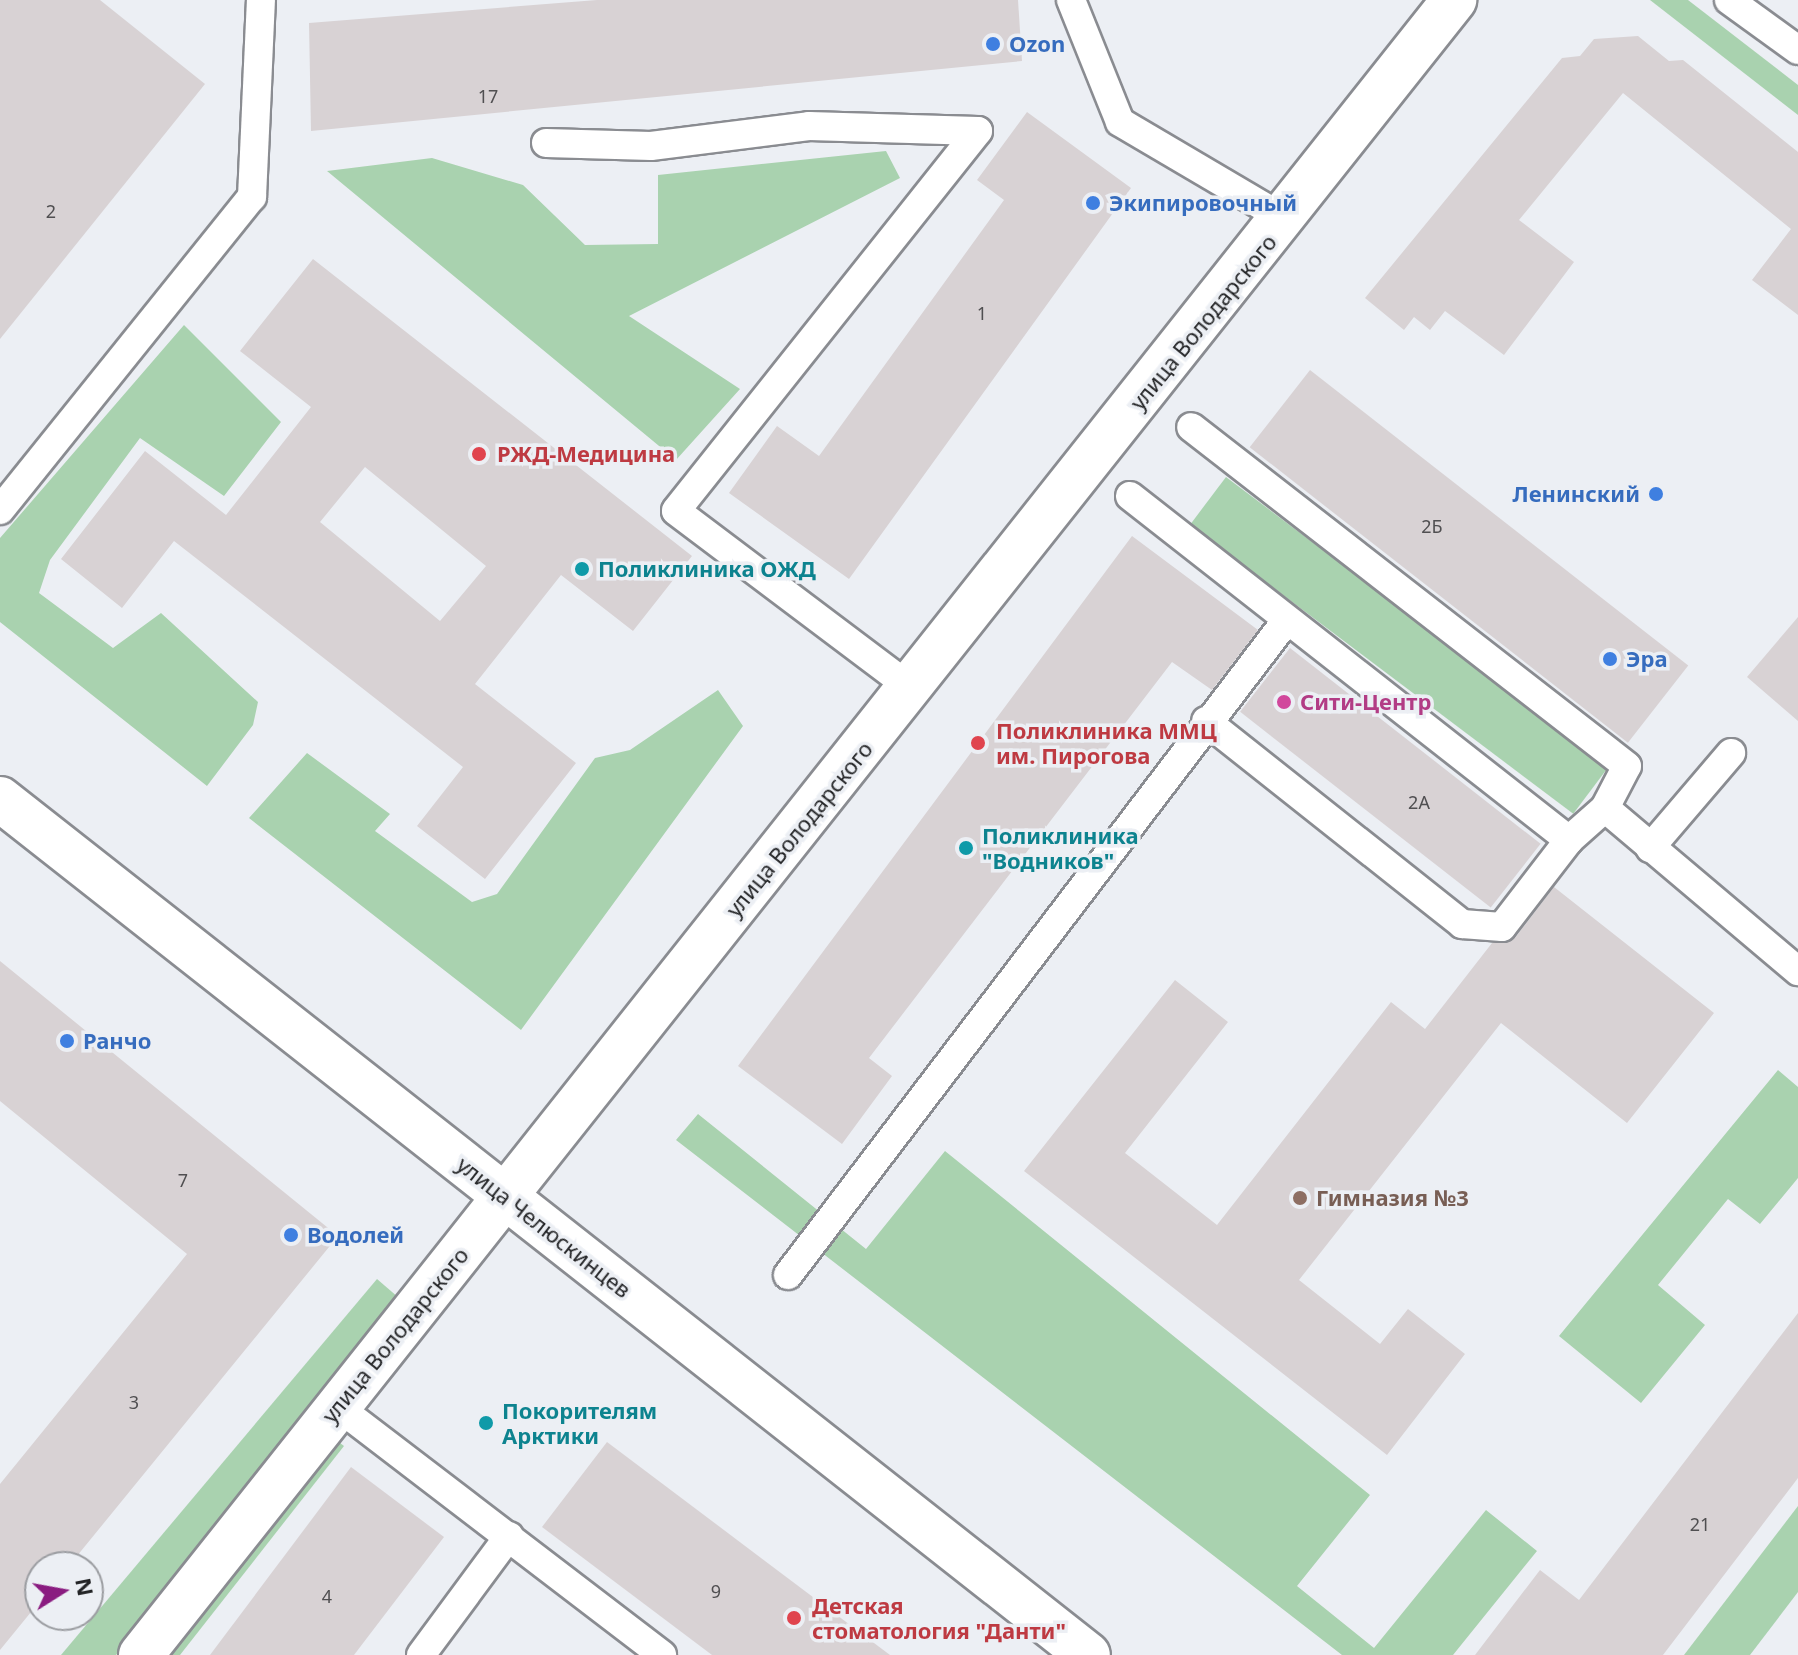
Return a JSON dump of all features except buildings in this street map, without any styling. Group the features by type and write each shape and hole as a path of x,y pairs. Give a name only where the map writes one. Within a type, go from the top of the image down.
{"street":[{"name":"улица Володарского","path":"141,1655 1285,219 1454,0"},
{"name":"улица Челюскинцев","path":"0,799 1088,1655"}],"lane":[{"path":"0,510 252,197 261,0"},
{"path":"1071,0 1120,122 1285,219"},
{"path":"1729,0 1798,50"},
{"path":"546,143 651,146 809,126 978,131 676,511 911,688"},
{"path":"1191,427 1627,766 1605,808 1569,840 1502,927 1462,924 1206,721"},
{"path":"1130,496 1569,840"},
{"path":"788,1275 1206,721 1286,621"},
{"path":"1650,848 1731,753"},
{"path":"1605,808 1798,971"},
{"path":"338,1407 662,1655"},
{"path":"421,1655 509,1536"}],"green space":[{"path":"1650,0 1688,0 1798,85 1798,115"},
{"path":"886,151 900,178 629,316 740,389 676,460 327,171 432,158 523,185 585,245 658,244 658,175"},
{"path":"184,325 281,422 224,496 140,438 50,560 39,593 113,648 161,613 258,702 253,725 207,786 0,622 0,538"},
{"path":"1226,477 1609,766 1573,814 1190,525"},
{"path":"718,690 743,726 521,1030 249,818 307,753 390,814 375,831 472,902 497,894 595,758 630,750"},
{"path":"1778,1070 1798,1087 1798,1178 1760,1224 1728,1199 1658,1285 1705,1325 1641,1403 1559,1336"},
{"path":"698,1114 866,1249 945,1151 1370,1495 1297,1586 1374,1648 1486,1510 1537,1551 1453,1655 1342,1655 676,1140"},
{"path":"377,1279 406,1304 116,1655 61,1655 81,1631 104,1631 104,1604"},
{"path":"332,1437 344,1446 180,1655 154,1655"},
{"path":"1798,1506 1798,1592 1750,1655 1684,1655"}],"place":[{"name":"Ozon","path":"993,44"},
{"name":"Экипировочный","path":"1093,203"},
{"name":"РЖД-Медицина","path":"479,454"},
{"name":"Ленинский","path":"1656,494"},
{"name":"Поликлиника ОЖД","path":"582,569"},
{"name":"Эра","path":"1610,659"},
{"name":"Сити-Центр","path":"1284,702"},
{"name":"Поликлиника ММЦ им. Пирогова","path":"978,743"},
{"name":"Поликлиника \"Водников\"","path":"966,848"},
{"name":"Ранчо","path":"67,1041"},
{"name":"Гимназия №3","path":"1300,1198"},
{"name":"Водолей","path":"291,1235"},
{"name":"Покорителям Арктики","path":"486,1423"},
{"name":"Детская стоматология \"Данти\"","path":"794,1618"}]}
